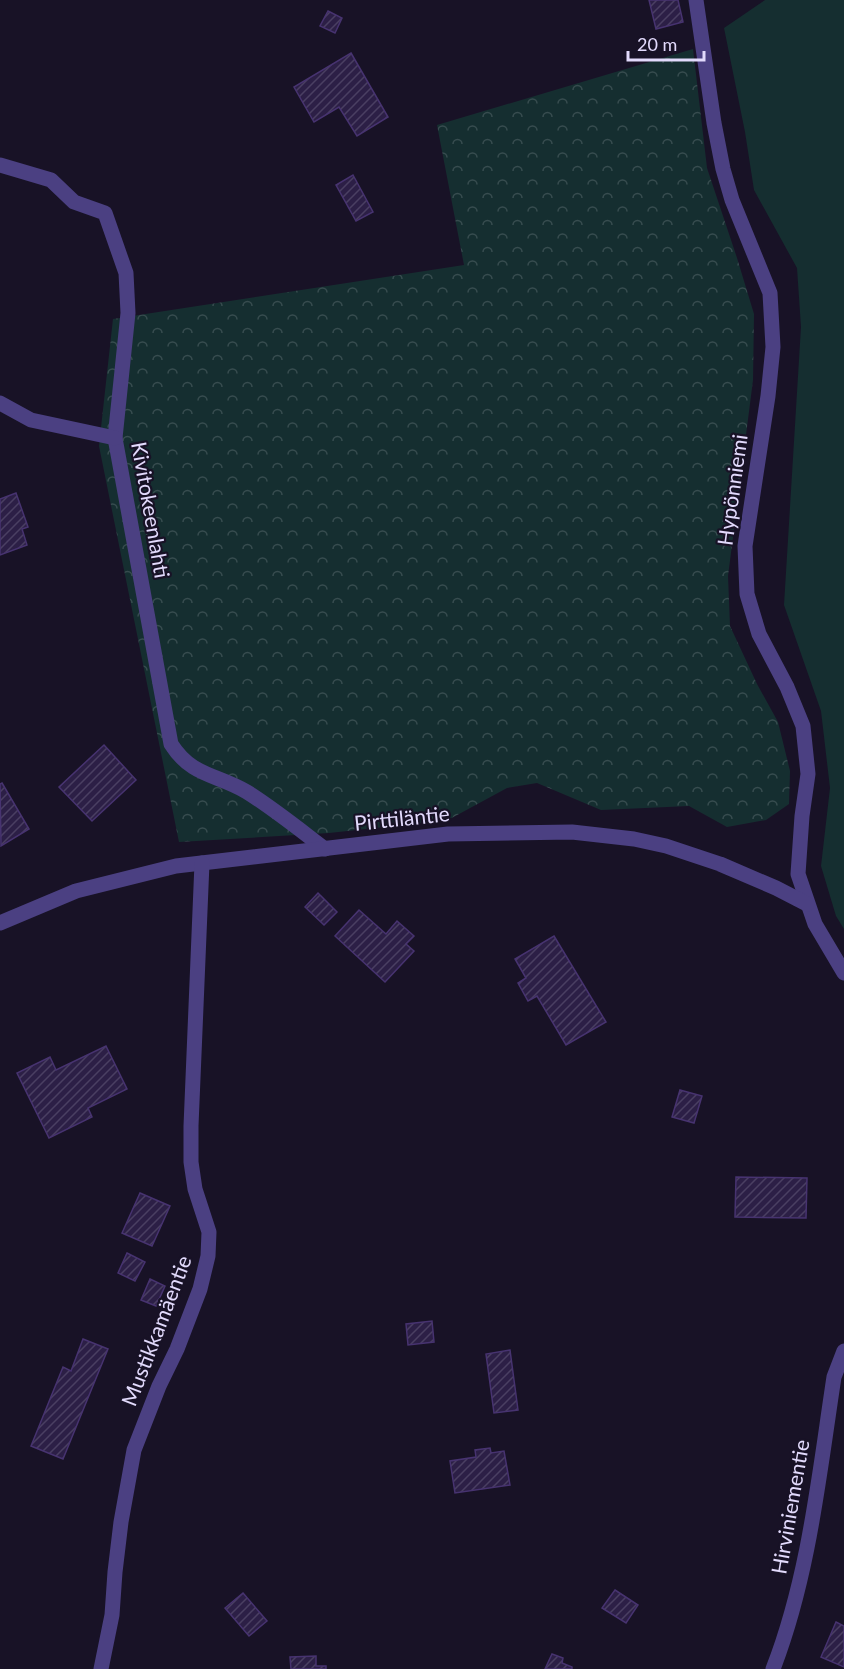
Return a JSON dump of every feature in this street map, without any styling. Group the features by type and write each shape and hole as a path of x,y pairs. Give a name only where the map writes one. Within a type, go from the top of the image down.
{"street":[{"name":"Hypönniemi","path":"696,0 723,169 732,200 770,293 773,347 768,396 745,546 747,594 759,634 787,687 803,726 808,774 798,874 815,924 844,973"},
{"name":"Kivitokeenlahti","path":"0,165 51,180 75,202 105,213 126,273 128,313 115,438 171,744 180,758 198,770 242,789 263,802 325,849"},
{"path":"0,403 32,420 115,438"},
{"name":"Pirttiläntie","path":"0,923 76,891 176,866 448,834 537,831 634,839 691,854 747,876 807,904"},
{"name":"Mustikkamäentie","path":"101,1669 112,1615 121,1522 134,1450 192,1310 208,1256 209,1232 195,1189 191,1161 202,863"},
{"name":"Hirviniementie","path":"773,1669 805,1561 834,1377 844,1351"}],"green space":[{"path":"765,0 844,0 844,929 836,916 821,866 830,788 821,711 784,605 801,327 797,268 754,190 724,28"},
{"path":"693,49 707,168 754,314 753,380 728,576 730,626 778,722 790,771 789,804 766,820 727,827 689,806 601,810 537,783 507,788 448,820 329,833 179,842 99,446 113,319 464,265 437,125"}],"building":[{"path":"649,0 678,0 683,22 656,29"},
{"path":"328,11 342,18 335,33 320,26"},
{"path":"351,53 388,117 357,136 339,107 314,122 294,87"},
{"path":"353,175 373,212 356,221 336,185"},
{"path":"16,493 28,527 22,529 27,545 0,555 0,499"},
{"path":"104,745 136,780 92,821 59,787"},
{"path":"2,783 29,829 1,846 0,784"},
{"path":"318,893 337,912 324,925 305,907"},
{"path":"359,910 386,934 397,921 414,936 406,944 414,951 385,982 335,936"},
{"path":"554,936 606,1022 566,1045 537,996 528,1001 518,983 526,978 515,959"},
{"path":"106,1046 127,1089 88,1108 92,1117 49,1138 17,1073 50,1057 56,1070"},
{"path":"680,1090 702,1096 694,1123 672,1117"},
{"path":"736,1177 807,1178 806,1218 735,1217"},
{"path":"140,1193 170,1206 152,1246 122,1233"},
{"path":"127,1253 145,1262 135,1281 118,1273"},
{"path":"150,1279 165,1286 156,1306 141,1300"},
{"path":"432,1321 434,1342 408,1345 406,1324"},
{"path":"83,1339 108,1349 63,1459 31,1446 63,1367 71,1371"},
{"path":"510,1350 518,1410 494,1413 486,1354"},
{"path":"490,1448 491,1453 504,1451 510,1485 455,1493 450,1461 476,1457 475,1450"},
{"path":"615,1590 638,1605 626,1623 602,1608"},
{"path":"243,1593 267,1621 249,1636 225,1608"},
{"path":"836,1622 844,1626 844,1667 821,1657"},
{"path":"552,1654 563,1658 562,1663 572,1669 545,1669"},
{"path":"316,1656 316,1666 326,1666 326,1669 291,1669 290,1657"}]}
